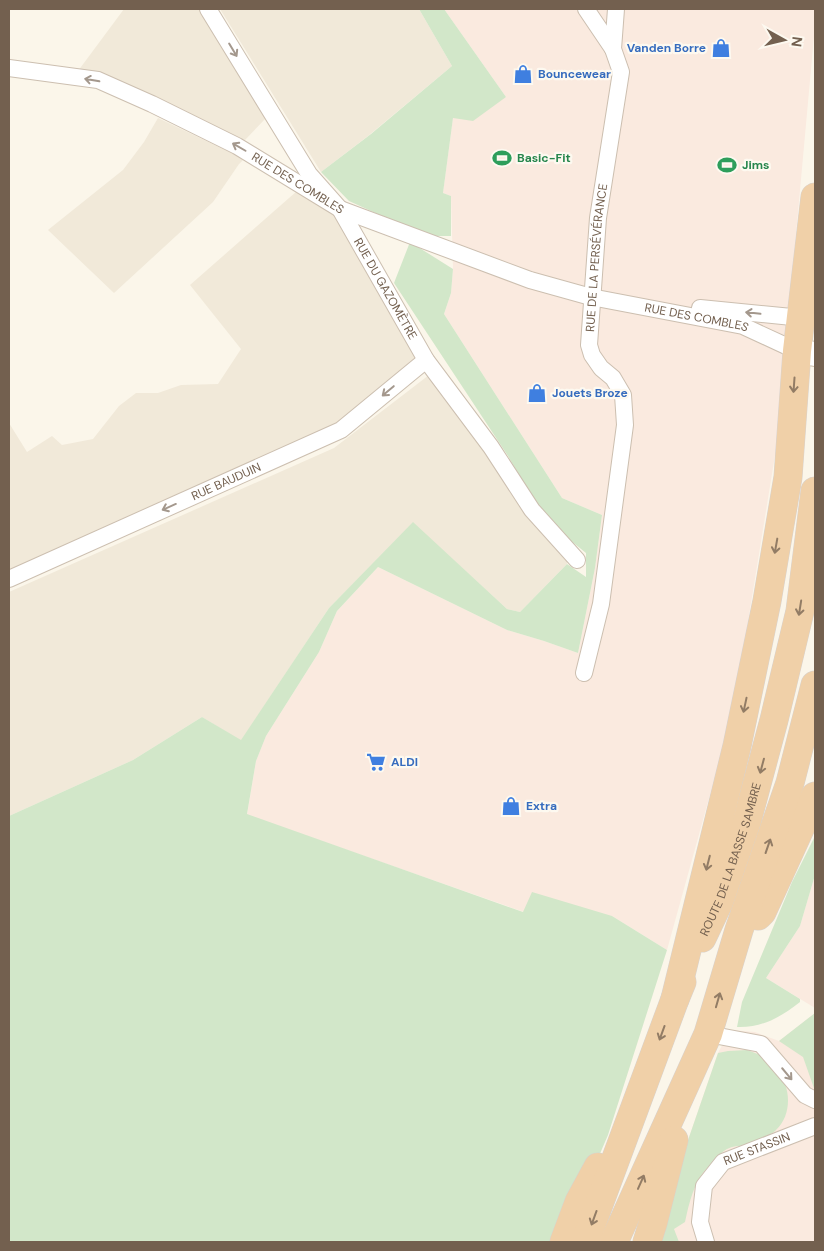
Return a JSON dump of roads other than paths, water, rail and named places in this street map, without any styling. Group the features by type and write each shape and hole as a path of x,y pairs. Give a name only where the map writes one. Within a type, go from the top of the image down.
{"highway":[{"path":"674,999 737,746 767,601 806,353 815,197"},
{"name":"ROUTE DE LA BASSE SAMBRE","path":"585,1242 674,999 718,902 747,821 800,611 815,490"},
{"path":"614,1242 708,1034 738,930 790,783 815,685"},
{"path":"738,930 762,912 815,796"},
{"path":"647,1242 691,1069"},
{"path":"564,1242 579,1202 646,1078"}],"street":[{"name":"RUE DU GAZOMÈTRE","path":"208,9 309,174 340,209 426,360 490,447 532,510 577,560"},
{"path":"586,9 613,48"},
{"name":"RUE DE LA PERSÉVÉRANCE","path":"584,673 601,604 625,425 623,395 612,378 601,368 592,354 589,345 598,218 621,72 613,48 616,9"},
{"name":"RUE DES COMBLES","path":"9,68 98,80 237,146 340,209 530,280 591,297 743,326 806,353"},
{"name":"RUE DES COMBLES","path":"591,297 808,318"},
{"name":"RUE BAUDUIN","path":"9,579 340,430 426,360"},
{"path":"708,1034 761,1044 805,1095 815,1100"},
{"name":"RUE STASSIN","path":"706,1242 700,1222 704,1186 723,1162 815,1126"}],"place":[{"name":"Vanden Borre","path":"721,48"},
{"name":"Bouncewear","path":"523,74"},
{"name":"Basic-Fit","path":"502,158"},
{"name":"Jims","path":"727,165"},
{"name":"Jouets Broze","path":"537,393"},
{"name":"ALDI","path":"376,762"},
{"name":"Extra","path":"511,806"}]}
